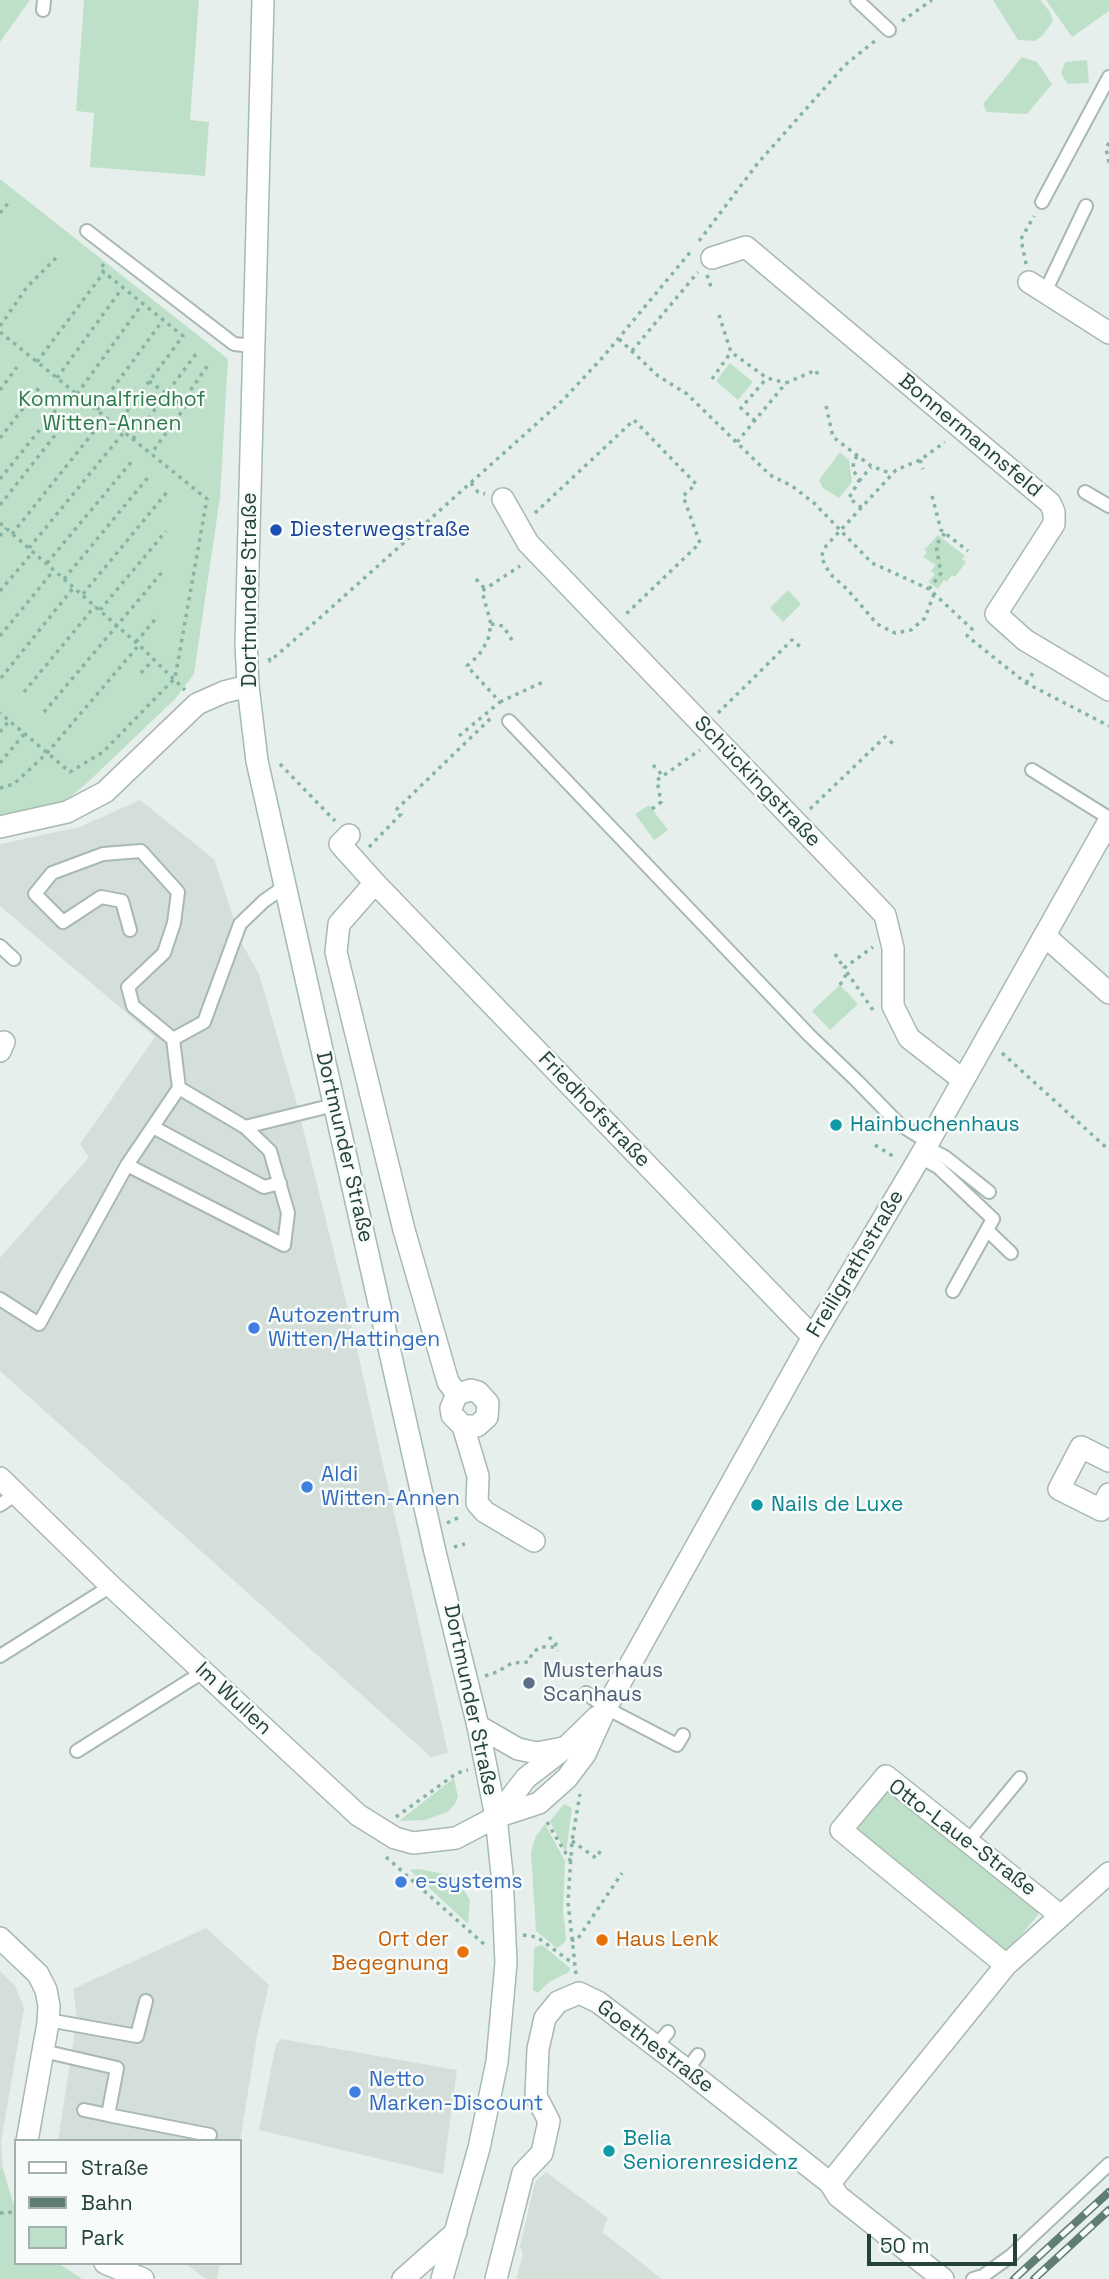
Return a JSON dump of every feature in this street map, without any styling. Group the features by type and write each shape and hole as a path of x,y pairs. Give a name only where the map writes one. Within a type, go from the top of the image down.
{"street":[{"name":"Dortmunder Straße","path":"263,0 246,643 257,761 430,1528 478,1726 496,1816 506,1931 506,1963 497,2062 479,2148 442,2279"},
{"name":"Bonnermannsfeld","path":"712,258 746,247 1042,491 1054,512 1054,524 996,614 1025,640 1109,690"},
{"path":"1037,287 1109,333"},
{"name":"Schückingstraße","path":"503,499 528,543 885,915 893,947 893,1006 909,1038 963,1080"},
{"path":"0,827 67,812 105,792 197,704 224,692 248,686"},
{"name":"Freiligrathstraße","path":"496,1816 539,1803 567,1778 585,1754 606,1708 813,1337 922,1154 1109,820"},
{"name":"Friedhofstraße","path":"349,835 340,844 375,883 813,1337"},
{"path":"375,883 339,924 336,953 404,1230 447,1382 457,1394"},
{"path":"1045,936 1109,993"},
{"path":"463,1426 470,1427 487,1417 488,1403 478,1391 457,1394 453,1401 452,1415 463,1426 478,1476 477,1503 485,1512 534,1541"},
{"path":"1109,1461 1081,1447 1059,1489 1101,1510 1109,1494"},
{"name":"Im Wullen","path":"0,1478 8,1499 111,1586 358,1815 395,1838 414,1843 456,1838 496,1816"},
{"name":"Freiligrathstraße","path":"496,1816 526,1778 565,1748 606,1708"},
{"path":"478,1726 518,1749 537,1753 565,1748"},
{"name":"Otto-Laue-Straße","path":"1006,1965 841,1830 886,1776 1061,1916"},
{"path":"830,2183 1006,1965 1109,1873"},
{"path":"0,1938 38,1974 46,1990 48,2020 27,2139"},
{"name":"Goethestraße","path":"496,2279 523,2173 542,2153 549,2121 536,2096 538,2049 545,2018 558,2002 579,1993 662,2039 830,2183 838,2196 943,2279"},
{"path":"403,2279 456,2232"},
{"path":"110,2265 143,2279"}],"lane":[{"path":"857,0 889,30"},
{"path":"1042,202 1109,77"},
{"path":"1037,287 1086,206"},
{"path":"87,231 234,344 253,346"},
{"path":"1084,492 1109,506"},
{"path":"509,721 810,1036 899,1124 922,1154 993,1219 953,1291"},
{"path":"1032,770 1109,820"},
{"path":"0,1299 39,1324 127,1165 179,1088 173,1040 134,1006 128,988 164,953 174,923 178,892 141,851 103,854 52,873 35,894 63,922 101,897 122,901 130,930"},
{"path":"173,1040 204,1022 240,924 264,901 284,887"},
{"path":"0,946 14,959"},
{"path":"127,1165 284,1245 288,1213 270,1151 245,1127 179,1088"},
{"path":"245,1127 334,1105"},
{"path":"153,1126 264,1187 280,1183"},
{"path":"922,1154 945,1157 989,1192"},
{"path":"987,1230 1012,1253"},
{"path":"0,1656 111,1586"},
{"path":"77,1751 204,1672"},
{"path":"586,1693 606,1708 677,1745 683,1735"},
{"path":"969,1840 1020,1778"},
{"path":"48,2020 137,2036 146,2001"},
{"path":"43,2051 117,2068 108,2115"},
{"path":"84,2110 210,2135"},
{"path":"973,2279 983,2276 1012,2255 1109,2164"}],"path":[{"path":"246,643 266,642 270,662 564,400 698,243 758,163 845,65 932,0"},
{"path":"1109,143 1106,148 1109,163"},
{"path":"0,213 10,201"},
{"path":"1037,287 1021,239 1042,202"},
{"path":"0,326 27,287 57,257"},
{"path":"632,351 712,258"},
{"path":"37,362 102,270 183,336 116,426"},
{"path":"57,378 123,287"},
{"path":"77,394 143,303"},
{"path":"719,315 732,352 767,378 786,383"},
{"path":"97,410 163,320"},
{"path":"0,332 206,499 175,678 103,752 70,772 0,713"},
{"path":"618,338 658,376 687,394 771,475 792,486 814,503 872,563 929,589 972,629 967,636 1026,683 1109,726"},
{"path":"133,439 198,351"},
{"path":"712,379 732,352"},
{"path":"181,404 211,362"},
{"path":"0,390 17,367"},
{"path":"737,442 786,383 816,370 818,376"},
{"path":"755,421 741,408 767,378"},
{"path":"149,381 185,407 152,454"},
{"path":"0,438 39,388"},
{"path":"0,480 59,406"},
{"path":"826,406 833,437 871,466 892,474"},
{"path":"0,505 71,415"},
{"path":"516,522 538,512 634,420 696,484 683,496 700,543 610,629"},
{"path":"934,594 925,618 911,630 895,633 877,624 847,589 830,574 821,557 827,546 896,470 920,460 958,422"},
{"path":"12,534 96,429"},
{"path":"29,548 124,432"},
{"path":"858,456 853,462 859,481"},
{"path":"46,564 133,460"},
{"path":"920,460 923,469"},
{"path":"862,508 849,498 871,466"},
{"path":"64,579 150,475"},
{"path":"82,595 169,491"},
{"path":"932,496 941,530 968,551"},
{"path":"0,523 138,643 175,678 197,704"},
{"path":"0,536 6,528"},
{"path":"100,611 166,531"},
{"path":"929,589 941,573 936,545 945,533"},
{"path":"500,702 467,666 488,640 491,624 482,591 524,563 536,551"},
{"path":"0,591 33,552"},
{"path":"0,636 54,570"},
{"path":"44,712 164,570"},
{"path":"476,579 485,589"},
{"path":"1,678 74,587"},
{"path":"24,692 94,606"},
{"path":"0,789 14,784 47,753 158,616"},
{"path":"491,624 503,626 512,640"},
{"path":"652,809 661,802 657,780 709,732 792,640 803,649"},
{"path":"141,673 154,659"},
{"path":"458,736 500,702 542,682"},
{"path":"355,861 401,814 397,810 499,711 509,721"},
{"path":"0,732 9,721"},
{"path":"0,763 24,733"},
{"path":"796,822 886,737 896,746"},
{"path":"257,761 273,757 349,835"},
{"path":"653,765 663,776"},
{"path":"840,985 846,970 876,945 891,939"},
{"path":"835,954 872,1010 882,1017 897,1014"},
{"path":"983,1043 1003,1054 1109,1150"},
{"path":"875,1145 922,1154"},
{"path":"430,1528 458,1520 477,1503"},
{"path":"549,1637 556,1644 554,1647 558,1651"},
{"path":"467,1681 497,1672 512,1663 528,1662 537,1649 554,1647"},
{"path":"380,1828 457,1773 486,1767"},
{"path":"579,1993 568,1902 572,1841 581,1786"},
{"path":"543,1813 571,1862"},
{"path":"572,1841 596,1858 603,1847"},
{"path":"382,1853 506,1963"},
{"path":"571,1940 577,1940 622,1873"},
{"path":"506,1931 537,1937 575,1965"}],"shaded area":[{"path":"140,800 214,859 242,944 259,974 297,1104 348,1309 448,1753 431,1757 0,1371 0,1258 89,1157 80,1144 155,1037 0,906 0,844 80,827"},
{"path":"206,1928 269,1985 257,2036 240,2139 58,2139 77,2018 73,1989"},
{"path":"0,1971 15,1986 24,2008 1,2142 3,2169 0,2169"},
{"path":"281,2039 457,2070 443,2174 259,2130 276,2044"},
{"path":"546,2172 608,2218 602,2232 662,2279 516,2279 523,2255 520,2246 535,2182"},
{"path":"188,2265 220,2265 217,2279 206,2279"}],"green space":[{"path":"0,0 30,0 0,42"},
{"path":"84,0 199,0 190,120 209,122 205,176 90,167 94,113 76,111"},
{"path":"993,0 1040,0 1050,12 1053,21 1035,41 1018,40"},
{"path":"1046,0 1109,0 1109,11 1072,37"},
{"path":"1022,57 1037,62 1052,84 1027,114 987,112 983,104"},
{"path":"1087,60 1089,83 1068,84 1061,74 1065,62"},
{"name":"Kommunalfriedhof Witten-Annen","path":"0,179 228,359 220,497 194,674 175,699 66,800 0,817"},
{"path":"730,363 753,382 738,400 716,381"},
{"path":"840,452 849,460 852,482 839,498 823,488 819,480"},
{"path":"938,535 965,556 962,559 966,562 955,577 952,575 947,582 944,580 938,589 928,582 935,574 931,571 936,565 923,557 927,552 924,550"},
{"path":"788,590 801,604 783,622 770,608"},
{"path":"649,805 668,830 654,840 635,814"},
{"path":"840,985 858,1004 830,1030 812,1011"},
{"path":"454,1778 458,1797 448,1812 425,1820 399,1821"},
{"path":"886,1792 899,1793 1036,1903 1038,1915 1009,1949 996,1950 859,1839 858,1828"},
{"path":"564,1804 572,1808 566,1853 550,1821"},
{"path":"545,1824 565,1861 563,1911 566,1937 565,1942 557,1948 536,1931 531,1852 536,1836"},
{"path":"419,1869 449,1875 458,1880 470,1900 468,1924 410,1870"},
{"path":"542,1945 570,1968 569,1972 549,1982 538,1993 533,1990 534,1951 535,1947"},
{"path":"0,2169 3,2169 14,2205 14,2265 61,2265 82,2279 0,2279"}],"railway":[{"path":"1014,2279 1109,2192"},
{"path":"1034,2279 1109,2210"}],"place":[{"name":"Diesterwegstraße","path":"276,530"},
{"name":"Hainbuchenhaus","path":"836,1125"},
{"name":"Autozentrum Witten/Hattingen","path":"254,1328"},
{"name":"Aldi Witten-Annen","path":"307,1487"},
{"name":"Nails de Luxe","path":"757,1505"},
{"name":"Musterhaus Scanhaus","path":"529,1683"},
{"name":"e-systems","path":"401,1882"},
{"name":"Haus Lenk","path":"602,1940"},
{"name":"Ort der Begegnung","path":"463,1952"},
{"name":"Netto Marken-Discount","path":"355,2092"},
{"name":"Belia Seniorenresidenz","path":"609,2151"}]}
